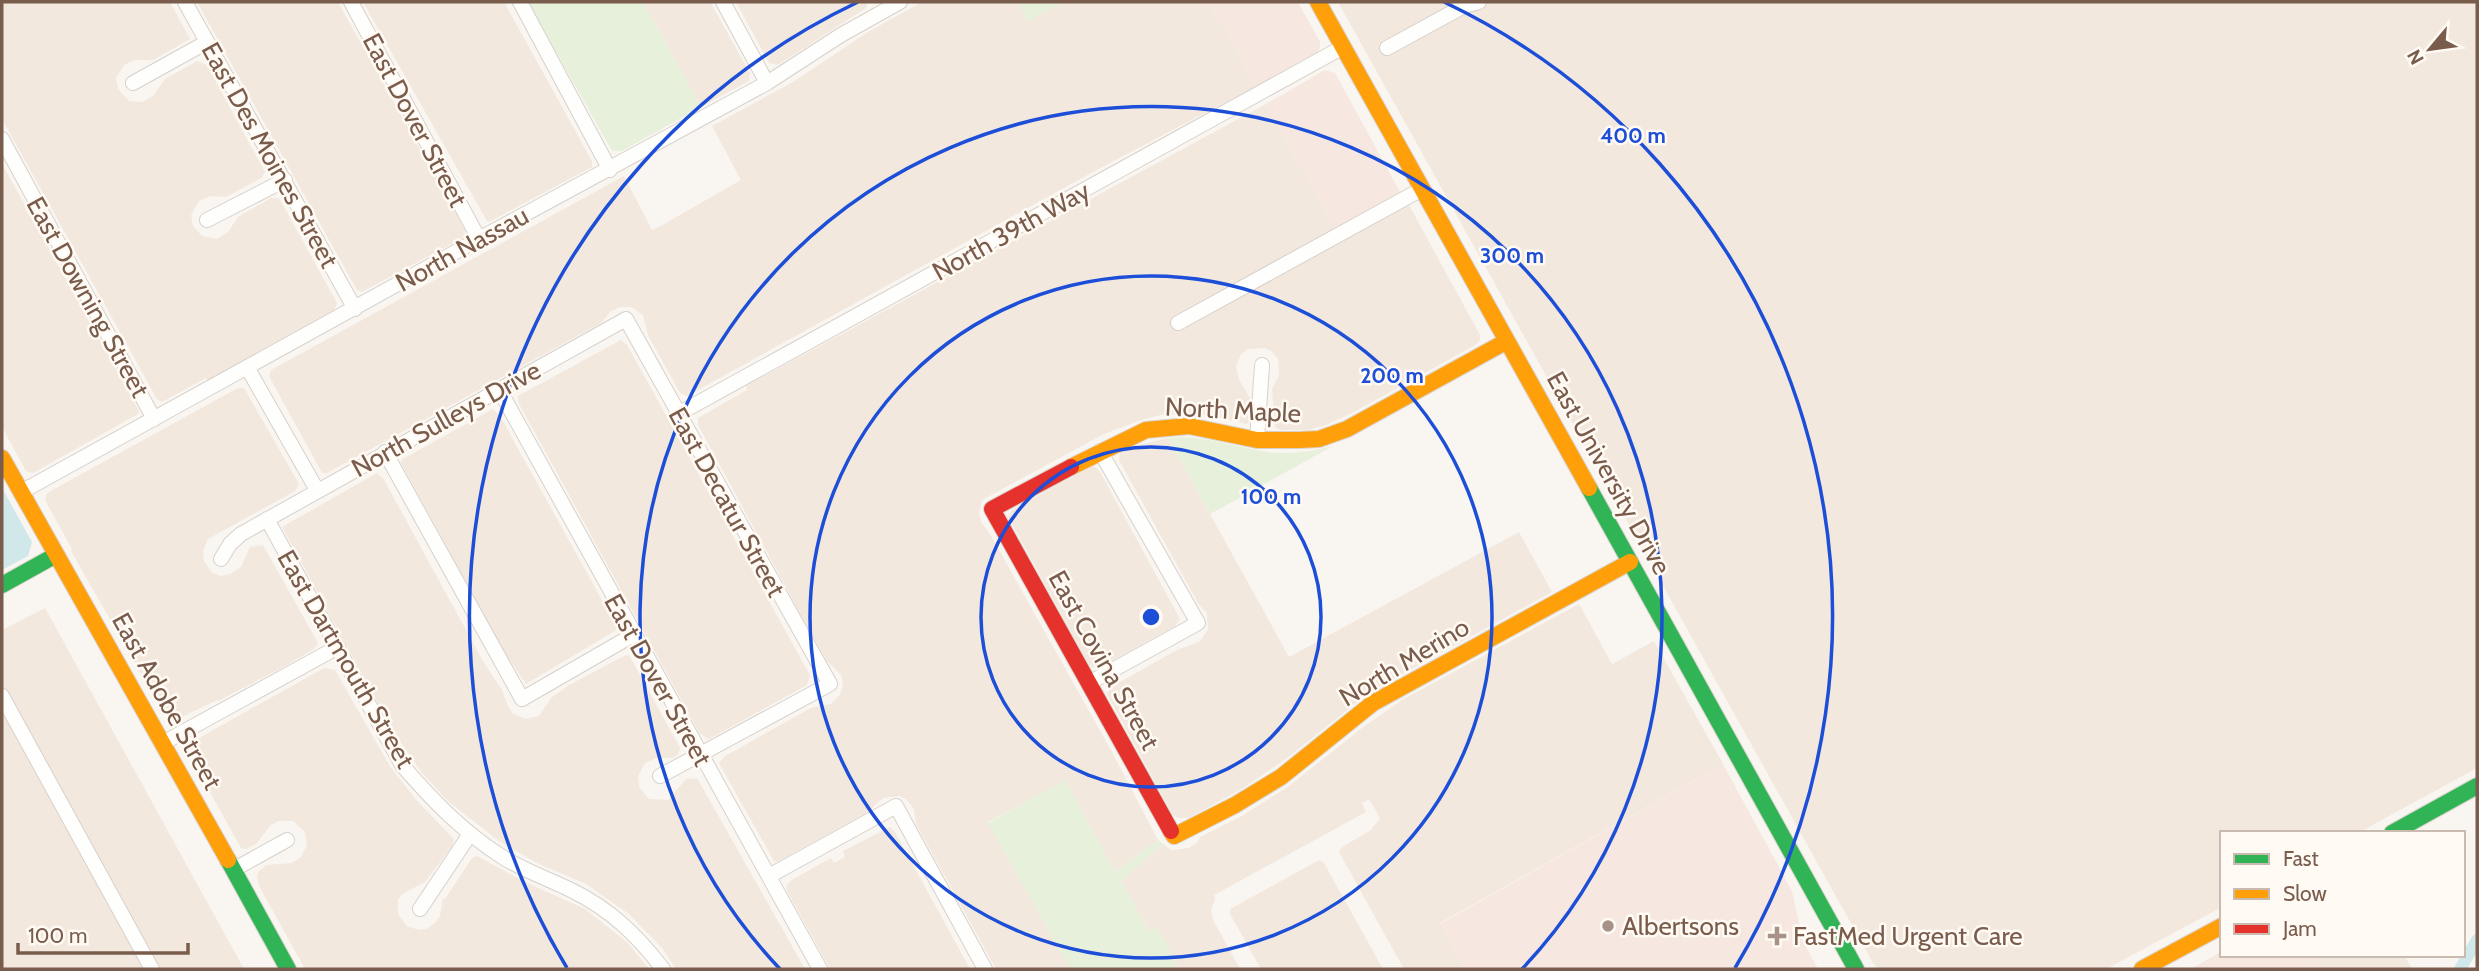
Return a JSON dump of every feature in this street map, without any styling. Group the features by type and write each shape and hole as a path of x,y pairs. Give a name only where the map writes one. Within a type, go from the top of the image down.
{"street":[{"name":"East Des Moines Street","path":"185,2 355,309"},
{"name":"East Dover Street","path":"351,2 479,239"},
{"path":"520,2 610,170"},
{"path":"723,2 767,83"},
{"name":"East University Drive","path":"1318,2 1856,969"},
{"path":"1387,48 1464,6 1479,2"},
{"name":"North Nassau","path":"21,492 767,83 890,4"},
{"path":"133,83 207,42"},
{"name":"North 39th Way","path":"678,414 1343,47"},
{"name":"East Downing Street","path":"2,139 154,419"},
{"path":"207,220 285,180"},
{"path":"1178,323 1422,189"},
{"name":"East Decatur Street","path":"626,320 830,684 701,755"},
{"name":"North Sulleys Drive","path":"221,559 230,544 241,534 626,320"},
{"name":"North Maple","path":"992,509 1100,451 1146,430 1189,426 1257,440 1319,439 1347,429 1507,341"},
{"path":"1257,440 1262,365"},
{"path":"247,368 317,490"},
{"name":"East Dover Street","path":"499,389 820,969"},
{"path":"1090,683 1198,623 1100,451"},
{"path":"385,452 522,699 633,635"},
{"name":"East Adobe Street","path":"2,458 288,969"},
{"name":"East Covina Street","path":"992,509 1174,836"},
{"name":"East Dartmouth Street","path":"267,519 402,765 432,799 470,835 505,859 607,911 645,945 663,969"},
{"path":"2,584 56,555"},
{"name":"North Merino","path":"1174,836 1236,805 1281,777 1373,703 1630,562"},
{"path":"163,743 338,647"},
{"path":"2,696 152,969"},
{"path":"660,776 701,755"},
{"path":"2396,831 2477,786"},
{"path":"769,876 896,806 985,969"},
{"path":"420,909 470,835"},
{"path":"233,870 287,840"},
{"path":"2142,969 2220,927"}],"shaded area":[{"path":"2,2 170,2 190,39 153,60 135,60 124,65 116,78 118,89 129,101 142,102 153,96 165,79 197,61 207,65 265,172 261,178 226,197 210,196 199,201 191,215 193,226 202,236 217,239 228,232 238,217 271,198 279,198 337,303 334,310 208,380 206,378 162,402 157,399 2,119"},
{"path":"197,2 338,2 465,230 464,237 362,292 357,290"},
{"path":"363,2 504,2 592,161 592,167 487,221"},
{"path":"643,2 710,2 750,73 749,81 701,107"},
{"path":"736,2 868,2 866,8 778,65 769,63"},
{"path":"922,2 1018,2 1028,21 1064,2 1209,2 1256,86 1091,173 687,396 680,393 648,335 643,315 632,307 620,307 611,311 601,323 327,473 322,473 269,376 271,370 624,176 652,230 659,227 741,180 712,126 793,82 868,32"},
{"path":"1209,2 1298,2 1320,42 1320,48 1316,54 1256,86"},
{"path":"1338,2 2477,2 2477,768 2362,831 2220,831 2220,908 2106,969 1879,969 1873,963"},
{"path":"1325,70 1335,73 1400,192 1335,228 1266,104"},
{"path":"1266,104 1335,228 1173,319 1286,271 1409,205 1480,335 1480,340 1354,412 1308,430 1280,430 1275,427 1272,389 1279,375 1278,359 1265,348 1248,349 1241,354 1236,366 1239,379 1251,400 1250,422 1246,424 1208,415 1165,414 1144,419 1104,434 982,500 979,514 981,522 1113,754 1158,840 1115,872 1065,781 988,822 1070,969 996,969 916,824 914,809 906,799 899,796 883,798 866,813 777,862 719,763 725,756 811,708 831,704 840,695 843,684 841,675 827,661 801,615 698,425 698,418 747,390 746,386"},
{"path":"2,164 139,411 33,473 26,471 2,427"},
{"path":"621,340 627,345 810,675 807,685 709,739 700,734 518,402 518,396"},
{"path":"238,388 244,388 299,484 295,491 208,539 203,551 204,561 212,573 221,576 230,574 241,567 250,547 263,545 318,643 314,649 287,665 174,721 166,717 71,551 45,500 47,493"},
{"path":"493,409 500,416 618,629 526,684 505,653 401,463 401,460"},
{"path":"1168,438 1289,657 1519,532 1552,592 1370,692 1287,758 1245,787 1189,818 1178,818 1173,815 1107,694 1111,687 1177,650 1199,642 1208,630 1207,613 1198,603 1119,460 1120,453 1131,447"},
{"path":"1091,467 1100,472 1180,619 1175,626 1097,669 1090,666 1008,517 1013,509"},
{"path":"377,473 383,478 513,714 525,719 539,716 551,698 569,685 629,655 680,748 678,755 672,758 656,758 645,763 638,776 639,787 649,799 668,800 686,779 697,778 805,969 676,969 662,948 629,914 586,884 537,863 499,841 449,802 422,773 393,731 282,527"},
{"path":"1579,604 1612,664 1654,641 1723,764 1440,923 1465,969 1404,969 1339,852 1342,847 1371,830 1380,818 1369,799 1362,803 1366,812 1214,895 1211,910 1213,920 1240,969 1180,969 1157,928 1149,931 1121,881 1163,844 1171,850 1189,848 1198,842 1200,837 1242,816 1289,786 1402,700"},
{"path":"45,608 244,969 2,969 2,630"},
{"path":"324,668 335,670 391,768 418,802 454,839 452,846 425,882 398,899 398,914 407,926 419,930 435,923 440,916 443,898 445,899 472,858 477,856 525,882 585,909 628,943 649,969 305,969 259,886 257,876 267,865 292,863 301,857 307,845 305,832 293,821 278,821 270,826 256,844 246,849 241,848 187,751 192,742"},
{"path":"1723,764 1792,891 1803,941 1818,969 1465,969 1440,924"},
{"path":"890,827 970,969 830,969 787,891 787,885 831,858 834,863 845,857 843,851"},
{"path":"1319,860 1324,863 1383,969 1261,969 1230,914 1230,909"},
{"path":"2220,952 2220,957 2316,957 2322,969 2191,969"},
{"path":"2316,957 2405,957 2412,969 2322,969"}],"green space":[{"path":"528,2 643,2 701,107 622,151 612,151"},
{"path":"1018,2 1064,2 1028,21"},
{"path":"1182,437 1276,453 1333,446 1210,514 1168,438"},
{"path":"1065,780 1115,872 1158,840 1163,844 1121,881 1149,931 1157,927 1180,969 1070,969 988,823"}],"water":[{"path":"2,488 32,542 28,556 2,570"}],"waterway":[{"path":"2460,969 2477,940"}],"traffic: fast":[{"path":"1589,488 1856,969"},
{"path":"2,585 56,555"},
{"path":"2396,831 2477,786"},
{"path":"228,860 288,969"}],"traffic: slow":[{"path":"1318,2 1589,488"},
{"path":"1071,467 1146,430 1189,426 1257,440 1319,439 1347,429 1507,341"},
{"path":"2,458 228,860"},
{"path":"1171,831 1174,836 1235,805 1281,777 1373,703 1630,562"},
{"path":"2142,969 2220,927"}],"traffic: jam":[{"path":"1071,467 992,509 1171,831"}],"place":[{"name":"Albertsons","path":"1608,926"},
{"name":"FastMed Urgent Care","path":"1777,936"}]}
